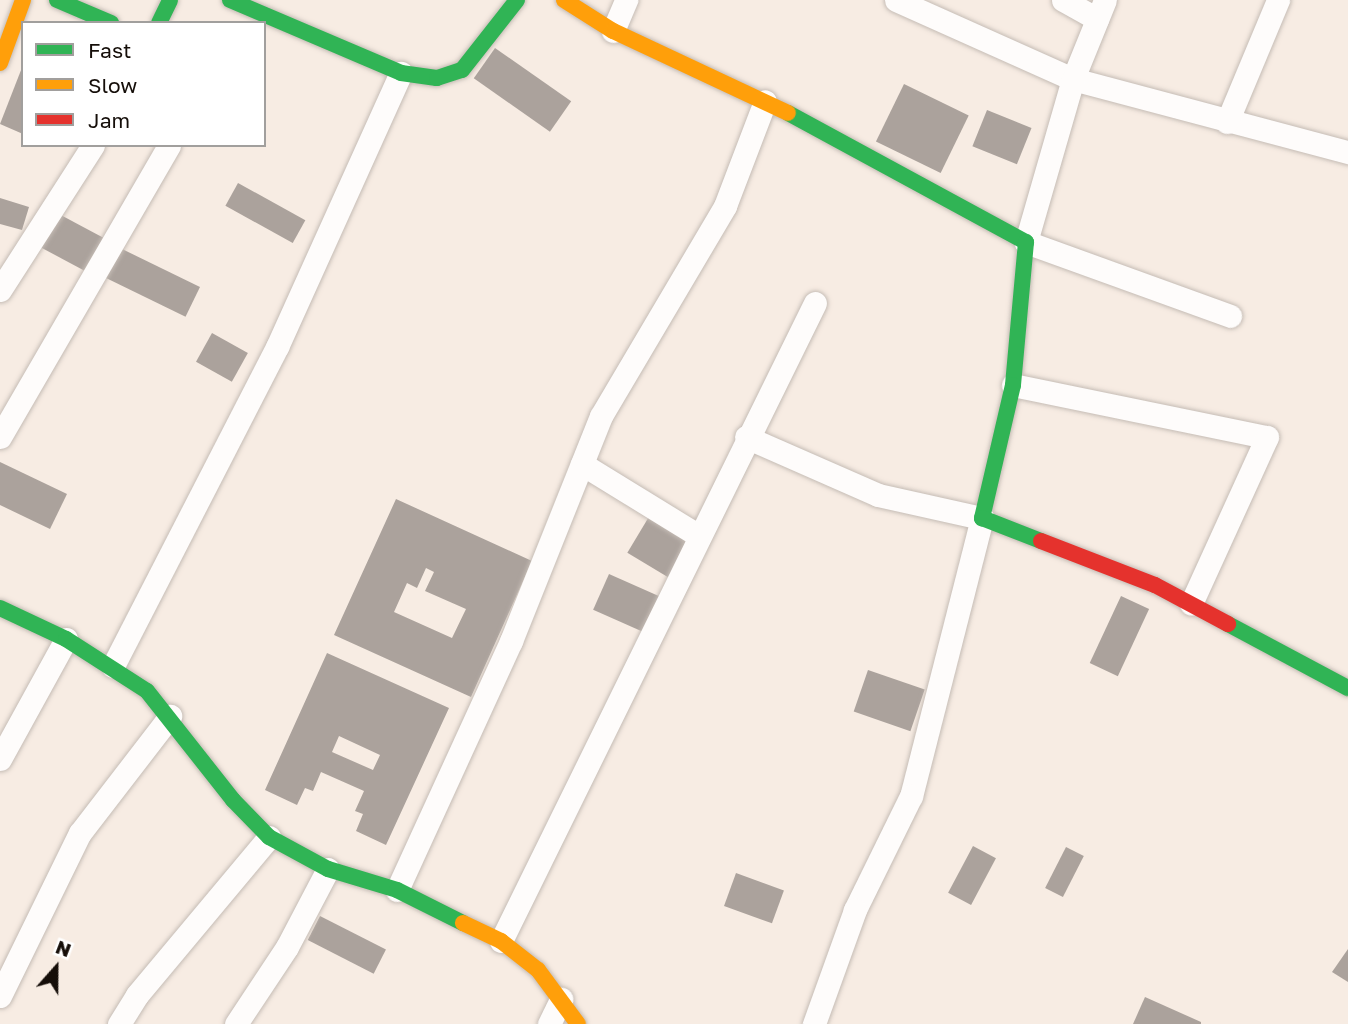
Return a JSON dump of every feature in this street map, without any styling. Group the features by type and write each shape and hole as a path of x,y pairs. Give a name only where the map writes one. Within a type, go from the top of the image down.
{"street":[{"path":"0,63 23,0"},
{"path":"57,0 106,21"},
{"path":"160,21 170,0"},
{"path":"266,21 401,73 437,78 462,70 517,0"},
{"path":"564,0 613,31 765,101 1026,242 1230,316"},
{"path":"613,31 626,0"},
{"path":"896,0 1073,79 1348,152"},
{"path":"814,1024 855,910 911,796 982,518 1013,385 1026,242 1073,79 1101,10 1063,0"},
{"path":"1227,122 1278,0"},
{"path":"234,9 265,21"},
{"path":"113,666 277,347 401,73"},
{"path":"397,890 511,641 601,416 725,206 765,101"},
{"path":"0,290 92,147"},
{"path":"0,437 168,147"},
{"path":"501,941 746,437 815,303"},
{"path":"1013,385 1268,437 1191,604"},
{"path":"746,437 878,495 982,518 1155,585 1348,688"},
{"path":"582,464 699,536"},
{"path":"0,608 66,639 113,666 147,691 170,716 233,800 270,837 328,869 397,890 501,941 538,970 578,1024"},
{"path":"0,759 66,639"},
{"path":"0,996 80,833 170,716"},
{"path":"119,1024 137,995 270,837"},
{"path":"236,1024 287,947 328,869"},
{"path":"549,1024 561,999"}],"building":[{"path":"495,48 571,101 550,132 474,78"},
{"path":"21,70 21,133 0,124"},
{"path":"904,84 969,116 941,173 876,142"},
{"path":"987,110 1032,128 1017,164 972,146"},
{"path":"238,183 305,220 293,243 225,206"},
{"path":"0,198 29,207 22,230 0,224"},
{"path":"57,213 104,238 86,271 39,247"},
{"path":"120,248 200,287 186,317 106,278"},
{"path":"212,333 248,353 232,382 196,362"},
{"path":"0,462 67,494 50,529 0,505"},
{"path":"396,499 532,561 471,697 334,635","holes":["426,568 434,572 425,591 466,609 452,638 394,612 407,583 417,588"]},
{"path":"650,515 692,540 669,578 627,553"},
{"path":"609,574 659,596 643,632 593,610"},
{"path":"1121,596 1149,609 1118,676 1090,663"},
{"path":"327,653 449,708 386,845 356,831 363,814 355,811 364,791 321,772 313,791 305,788 297,805 265,790","holes":["339,736 380,755 373,770 332,752"]},
{"path":"868,670 925,690 910,731 854,712"},
{"path":"973,846 996,858 971,905 948,893"},
{"path":"1066,847 1084,856 1063,897 1045,888"},
{"path":"736,873 784,890 772,923 724,906"},
{"path":"320,916 386,950 374,974 308,940"},
{"path":"1348,949 1348,982 1332,972"},
{"path":"1145,997 1201,1022 1201,1024 1133,1024"}],"traffic: fast":[{"path":"57,0 106,21"},
{"path":"160,21 170,0"},
{"path":"230,0 401,73 437,78 462,70 517,0"},
{"path":"788,113 1026,242 1013,385 982,518 1041,541"},
{"path":"0,608 66,639 147,691 233,800 269,837 328,869 397,890 463,923"},
{"path":"1228,624 1348,688"}],"traffic: slow":[{"path":"0,63 23,0"},
{"path":"564,0 613,31 788,113"},
{"path":"463,923 501,941 538,970 578,1024"}],"traffic: jam":[{"path":"1041,541 1155,585 1228,624"}]}
